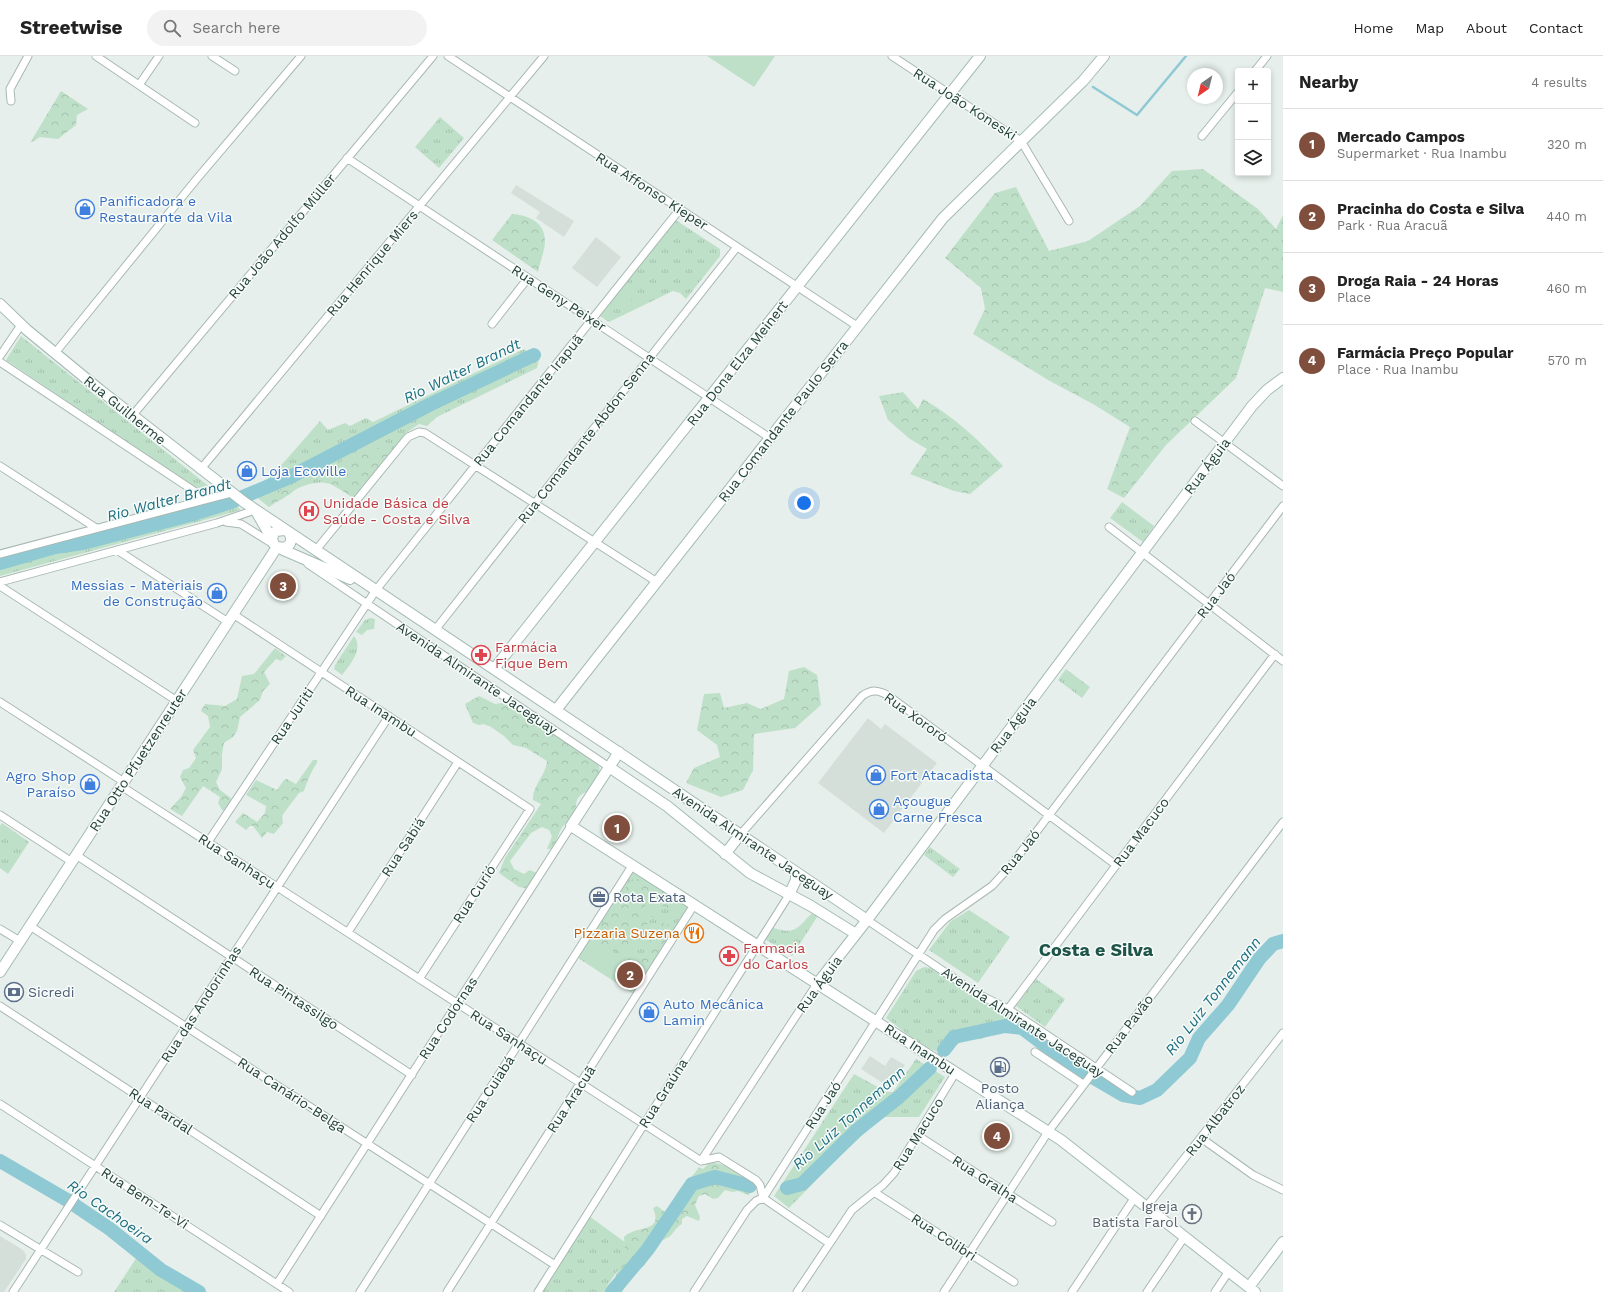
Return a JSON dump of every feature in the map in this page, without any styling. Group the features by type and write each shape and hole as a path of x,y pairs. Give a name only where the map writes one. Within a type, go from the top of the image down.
{"street":[{"path":"11,101 10,89 28,56"},
{"path":"96,56 195,122"},
{"path":"139,85 159,56"},
{"path":"212,56 235,72"},
{"path":"55,353 195,181 302,56"},
{"name":"Rua João Adolfo Müller","path":"132,416 432,56"},
{"name":"Rua Affonso Kieper","path":"448,56 857,326"},
{"name":"Rua Henrique Miers","path":"200,470 544,56"},
{"name":"Rua João Koneski","path":"892,56 1021,141 1069,221"},
{"name":"Rua Dona Elza Meinert","path":"494,669 980,56"},
{"name":"Rua Comandante Paulo Serra","path":"556,710 943,218 1090,74 1104,56"},
{"path":"1257,68 1267,56"},
{"path":"1202,136 1235,96"},
{"name":"Rua Geny Peixer","path":"347,158 770,438"},
{"name":"Rua Comandante Irapuã","path":"376,590 680,209"},
{"name":"Rua Comandante Abdon Senna","path":"435,630 737,247"},
{"path":"492,324 528,278"},
{"name":"Rua Guilherme","path":"0,304 21,325 200,470 287,531"},
{"path":"0,356 21,325"},
{"path":"0,362 206,499"},
{"name":"Rua Águia","path":"701,1161 817,984 983,766 1224,443 1260,397 1283,378"},
{"path":"1195,421 1283,486"},
{"path":"316,550 408,437 418,432 432,435 657,582"},
{"path":"0,466 96,528"},
{"path":"0,554 206,499 233,494"},
{"name":"Rua Jaó","path":"763,1198 939,924 992,886 1002,876 1283,506"},
{"path":"0,582 217,523 255,510"},
{"name":"Rua Guilherme","path":"255,510 276,545"},
{"name":"Avenida Almirante Jaceguay","path":"217,523 241,524 296,556 671,809 750,873 818,910 856,934"},
{"path":"1109,527 1283,660"},
{"path":"276,545 276,531 287,531"},
{"name":"Avenida Almirante Jaceguay","path":"287,531 619,752 918,955 976,993 1008,1009 1094,1069 1132,1092"},
{"name":"Rua Otto Pfuetzenreuter","path":"0,972 231,618 276,545 290,545 292,539 287,531"},
{"name":"Rua Inambu","path":"117,550 322,672 530,809"},
{"name":"Avenida Almirante Jaceguay","path":"296,556 376,590"},
{"path":"0,586 177,701"},
{"name":"Rua Juriti","path":"208,842 376,590"},
{"name":"Rua Macuco","path":"1008,1009 1274,654"},
{"name":"Rua Xororó","path":"740,834 862,696 872,691 878,691 889,696 1116,865"},
{"name":"Rua Sanhaçu","path":"0,702 208,842 701,1161"},
{"name":"Rua das Andorinhas","path":"13,1292 389,716"},
{"name":"Rua Codornas","path":"277,1284 619,752"},
{"name":"Rua Sabiá","path":"348,932 458,762"},
{"name":"Rua Curió","path":"419,979 530,809"},
{"name":"Rua Pintassilgo","path":"0,815 74,858 232,957 412,1075"},
{"name":"Rua Pavão","path":"944,1292 1048,1132 1084,1082 1283,822"},
{"name":"Rua Inambu","path":"571,826 1048,1132 1135,1196 1252,1290"},
{"path":"725,854 740,834"},
{"name":"Rua Cuiabá","path":"360,1292 632,866"},
{"path":"789,894 796,880 796,873"},
{"name":"Rua Graúna","path":"538,1292 789,894"},
{"name":"Rua Aracuã","path":"447,1292 694,905"},
{"name":"Rua Canário-Belga","path":"30,926 555,1265"},
{"path":"0,929 20,942"},
{"name":"Rua Pardal","path":"0,1006 321,1216"},
{"name":"Rua Albatroz","path":"1147,1206 1283,1033"},
{"name":"Avenida Almirante Jaceguay","path":"1034,1052 1084,1082"},
{"name":"Rua Macuco","path":"797,1292 852,1210 894,1173 956,1072"},
{"name":"Rua Bem-Te-Vi","path":"0,1104 289,1292"},
{"name":"Rua Gralha","path":"917,1136 1052,1222"},
{"path":"1201,1138 1247,1171 1283,1190"},
{"path":"701,1161 714,1157 726,1160 756,1180 760,1185 763,1198 829,1243"},
{"name":"Rua Colibri","path":"874,1192 1014,1282"},
{"path":"1072,1292 1135,1196"},
{"path":"694,1292 747,1210 756,1201 763,1198"},
{"path":"0,1225 78,1272"},
{"path":"1147,1292 1185,1236"},
{"path":"1252,1290 1283,1242"},
{"path":"1215,1292 1229,1271"}],"shaded area":[{"path":"516,185 574,221 564,237 536,218 540,212 511,193"},
{"path":"596,237 621,257 597,287 572,268"},
{"name":"Fort Atacadista","path":"868,718 881,729 885,724 937,763 884,833 818,783"},
{"path":"870,1056 885,1066 891,1057 905,1065 889,1087 861,1069"},
{"path":"0,1236 23,1250 26,1255 26,1259 4,1292 0,1292"}],"green space":[{"path":"707,56 775,56 754,87"},
{"path":"61,91 88,109 77,115 76,125 58,139 40,137 30,143"},
{"path":"440,117 464,138 439,168 415,147"},
{"path":"1203,169 1258,209 1276,229 1283,215 1283,292 1265,288 1236,378 1166,445 1124,498 1107,489 1130,427 1093,404 1048,380 973,334 985,309 981,288 945,258 995,193 1016,187 1049,251 1088,241 1140,206 1172,171"},
{"path":"512,214 529,218 539,224 542,229 545,245 538,272 492,240"},
{"path":"674,219 720,249 720,256 686,299 680,293 673,291 609,322 600,316 598,310"},
{"path":"618,290 633,302 606,313"},
{"path":"21,336 211,488 200,492 6,360"},
{"path":"524,349 539,359 537,368 437,417 427,426 419,424 406,433 355,499 333,485 322,482 298,488 282,497 269,507 253,494 252,495 285,461 320,421 328,430 345,423 350,426 366,418 373,422"},
{"path":"903,392 918,409 923,399 945,413 985,447 1003,466 970,494 954,491 910,474 927,449 910,439 888,420 879,396"},
{"path":"388,445 395,447 355,499 327,481 333,475 337,465 340,462"},
{"path":"290,482 298,486 296,489 269,507 253,494 265,489 278,493"},
{"path":"226,497 241,510 0,576 0,561"},
{"path":"1122,502 1154,526 1143,542 1110,518"},
{"path":"370,618 375,619 374,629 367,630 362,635 356,632 365,620"},
{"path":"354,636 357,641 357,651 352,662 342,675 334,669 335,665"},
{"path":"275,648 286,656 281,661 276,659 264,672 270,684 263,691 260,700 240,717 237,731 233,737 224,743 222,769 216,782 220,790 231,798 228,811 222,810 218,803 220,797 203,786 182,816 170,809 181,797 186,788 180,777 183,770 189,768 196,758 193,750 210,727 208,716 201,711 205,704 225,706 237,699 242,676 254,674"},
{"path":"804,667 817,675 821,705 795,728 754,734 753,770 743,790 721,797 686,783 694,768 720,757 717,745 697,730 704,694 720,693 724,708 747,703 761,709 784,699 789,671"},
{"path":"1066,669 1090,687 1082,698 1058,680"},
{"path":"479,696 495,704 502,703 519,709 598,763 600,771 596,785 577,799 575,818 563,827 553,849 547,849 552,836 549,830 542,827 531,833 510,861 514,869 524,874 530,870 537,873 526,888 519,887 499,873 505,858 541,804 533,800 533,795 547,761 526,748 513,745 504,736 491,727 484,724 479,725 473,723 465,704"},
{"path":"313,760 317,760 317,763 311,773 304,791 299,793 284,813 282,816 283,823 274,834 267,832 262,838 253,826 250,826 246,830 235,822 243,813 257,822 265,813 266,806 246,795 256,780 277,790 284,780 287,779 296,784"},
{"path":"2,823 29,842 8,874 0,868 0,826"},
{"path":"930,847 960,869 953,877 924,855"},
{"path":"634,870 692,907 635,995 578,958"},
{"path":"633,879 638,879 644,882 682,907 677,913 645,896 627,895 625,892 626,886"},
{"path":"616,898 628,906 637,902 644,903 653,917 641,931 627,955 611,950 594,939"},
{"path":"969,910 1010,937 978,983 929,950 950,922"},
{"path":"811,914 819,914 792,956 763,938 770,927 789,931 793,930 801,925"},
{"path":"662,923 675,927 634,993 624,985"},
{"path":"592,943 626,963 617,978 583,958"},
{"path":"924,967 931,968 946,976 986,1001 1022,1020 1078,1061 1084,1066 1085,1071 1082,1074 1024,1032 1012,1029 992,1033 982,1039 963,1040 945,1054 937,1052 921,1044 886,1018 916,971"},
{"path":"1036,979 1065,999 1045,1027 1016,1006"},
{"path":"916,1059 945,1077 919,1117 882,1117 840,1156 789,1208 774,1196 854,1074 887,1092 893,1092"},
{"path":"714,1163 730,1168 748,1178 754,1185 744,1181 733,1181 722,1175 710,1175 687,1185 682,1200 692,1187 711,1180 753,1189 749,1195 738,1191 732,1192 725,1190 718,1198 713,1199 705,1194 699,1196 695,1205 700,1217 699,1221 687,1216 682,1219 682,1224 669,1237 660,1242 646,1263 638,1270 633,1272 622,1292 614,1292 621,1281 610,1292 602,1292 615,1278 625,1248 624,1237 629,1233 652,1225 655,1222 653,1208 657,1206 665,1212 680,1190 699,1167 703,1169 708,1164","holes":["680,1202 644,1254 672,1209"]},
{"path":"589,1216 633,1248 603,1292 542,1292"},
{"path":"137,1257 158,1275 188,1292 114,1292"}],"waterway":[{"name":"Rio Walter Brandt","path":"1093,87 1137,115 1186,56"},
{"name":"Rio Walter Brandt","path":"0,563 55,547 83,543 190,515 231,502 290,477 431,404 534,355"},
{"name":"Rio Luiz Tonnemann","path":"944,1050 954,1037 1005,1026 1022,1028 1070,1064 1123,1095 1140,1098 1157,1090 1190,1058 1199,1038 1228,1005 1259,959 1273,944 1283,941"},
{"name":"Rio Luiz Tonnemann","path":"787,1188 802,1184 856,1131 899,1097 930,1068"},
{"name":"Rio Cachoeira","path":"0,1161 67,1200 110,1229 161,1270 199,1292"},
{"name":"Rio Luiz Tonnemann","path":"612,1292 648,1249 692,1184 715,1177 750,1186"}],"place":[{"name":"Panificadora e Restaurante da Vila","path":"85,209"},
{"name":"Loja Ecoville","path":"247,471"},
{"name":"Unidade Básica de Saúde - Costa e Silva","path":"309,511"},
{"name":"Droga Raia - 24 Horas","path":"283,586"},
{"name":"Messias - Materiais de Construção","path":"217,593"},
{"name":"Farmácia Fique Bem","path":"481,655"},
{"name":"Fort Atacadista","path":"876,775"},
{"name":"Agro Shop Paraíso","path":"90,784"},
{"name":"Açougue Carne Fresca","path":"879,809"},
{"name":"Mercado Campos","path":"617,828"},
{"name":"Rota Exata","path":"599,897"},
{"name":"Pizzaria Suzena","path":"694,933"},
{"name":"Farmacia do Carlos","path":"729,956"},
{"name":"Pracinha do Costa e Silva","path":"630,975"},
{"name":"Sicredi","path":"14,992"},
{"name":"Auto Mecânica Lamin","path":"649,1012"},
{"name":"Posto Aliança","path":"1000,1067"},
{"name":"Farmácia Preço Popular","path":"997,1136"},
{"name":"Igreja Batista Farol","path":"1192,1214"}],"district":[{"name":"Costa e Silva","path":"1096,950"}]}
